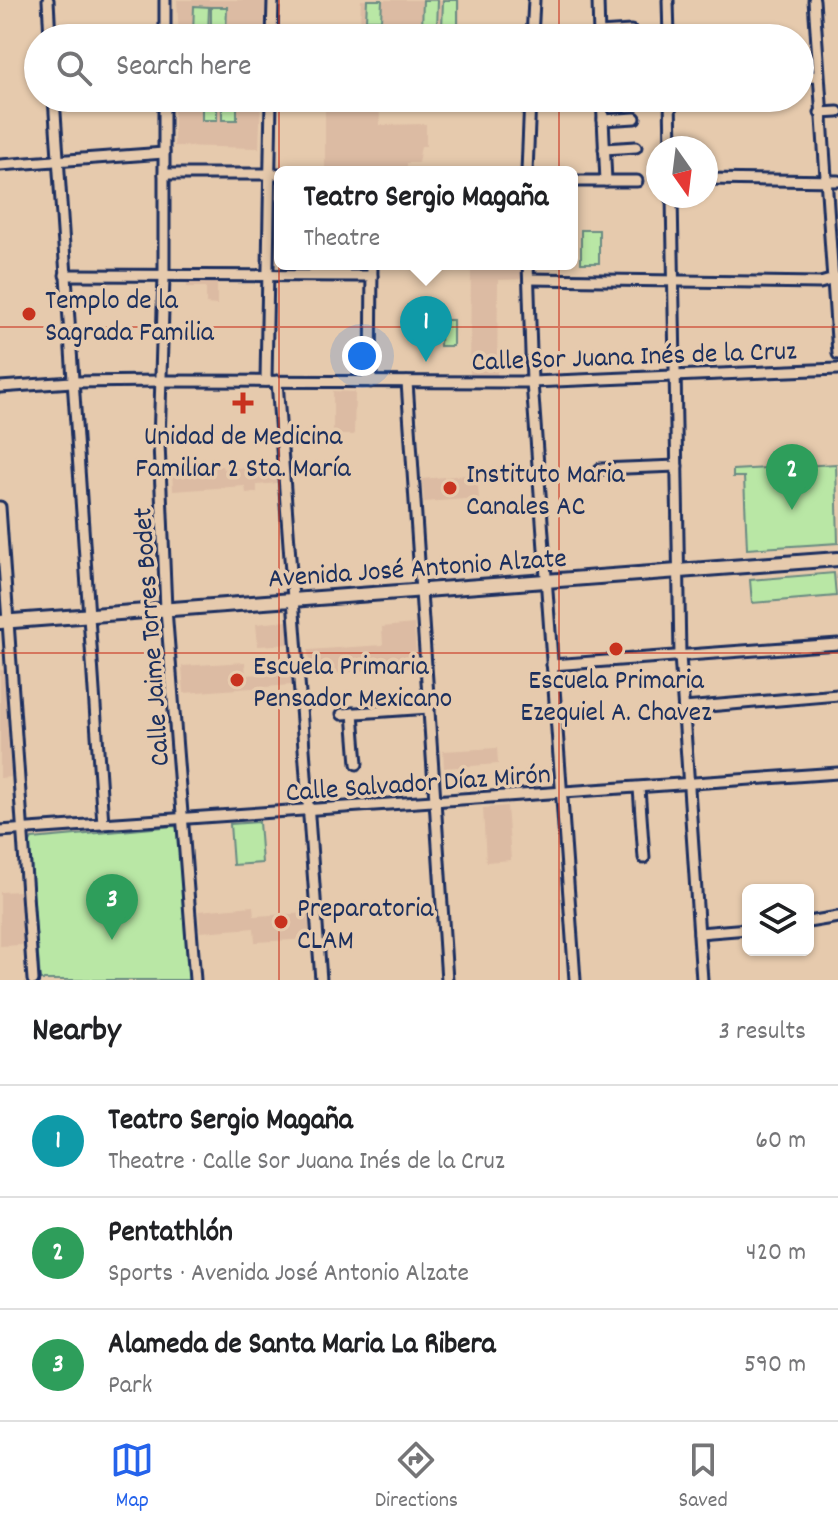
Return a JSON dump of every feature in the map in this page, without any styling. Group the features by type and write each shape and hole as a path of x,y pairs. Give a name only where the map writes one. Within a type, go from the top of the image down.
{"main road":[{"name":"Avenida José Antonio Alzate","path":"4,621 838,559"}],"street":[{"path":"48,0 49,24"},
{"path":"165,0 165,24"},
{"path":"272,24 273,0"},
{"path":"533,24 534,0"},
{"path":"598,0 599,24"},
{"path":"668,0 669,24"},
{"path":"814,0 825,180 833,228 838,354"},
{"path":"814,76 818,76"},
{"path":"55,112 103,824"},
{"name":"Calle Jaime Torres Bodet","path":"164,112 164,276 159,443 166,609 185,819 195,980"},
{"path":"272,112 275,166"},
{"path":"527,166 529,112"},
{"path":"603,112 606,181"},
{"path":"670,112 671,136"},
{"path":"820,113 838,112"},
{"path":"603,120 635,118"},
{"path":"604,149 636,147"},
{"path":"0,165 164,153"},
{"path":"164,174 274,174"},
{"path":"718,179 838,181"},
{"path":"578,181 637,181"},
{"path":"274,187 267,275 272,381 294,599 321,980"},
{"path":"672,208 680,655 702,980"},
{"path":"371,382 372,270"},
{"path":"528,270 532,382 575,980"},
{"path":"65,275 372,276"},
{"path":"529,279 820,283 835,279"},
{"name":"Calle Sor Juana Inés de la Cruz","path":"0,387 161,381 532,382 838,369"},
{"path":"407,382 447,980"},
{"path":"600,469 677,466"},
{"path":"0,507 4,621 33,980"},
{"path":"552,665 838,644"},
{"path":"684,708 838,695"},
{"path":"357,764 348,713 429,708"},
{"name":"Calle Salvador Díaz Mirón","path":"0,831 838,773"},
{"path":"639,788 644,858"},
{"path":"814,921 838,917"},
{"path":"699,933 742,929"}],"shaded area":[{"path":"177,0 267,0 264,24 178,24"},
{"path":"361,0 460,0 460,24 360,24"},
{"path":"174,112 260,112 259,148 174,146"},
{"path":"325,112 380,112 380,125 426,124 426,146 421,146 418,163 407,163 407,166 325,166"},
{"path":"471,270 521,270 522,279 498,280 497,377 470,376"},
{"path":"187,282 217,282 217,305 206,304 206,287 187,287"},
{"path":"333,391 355,392 354,435 333,435"},
{"path":"276,465 277,483 257,485 257,492 246,493 245,486 173,491 172,469"},
{"name":"Instituto Maria Canales AC","path":"477,474 479,498 424,502 422,479"},
{"path":"287,621 289,644 258,646 256,624"},
{"path":"414,624 417,667 310,675 308,650 383,645 382,627"},
{"name":"Escuela Primaria Pensador Mexicano","path":"245,662 246,675 291,672 292,685 184,693 182,666"},
{"path":"0,670 4,670 11,777 0,778"},
{"path":"497,748 498,764 444,768 443,751"},
{"path":"507,806 511,860 486,862 483,808"},
{"path":"20,891 23,945 0,946 0,892"},
{"path":"253,906 254,916 308,913 310,939 255,942 254,928 200,932 199,911"}],"green space":[{"path":"367,0 382,0 381,20 366,20"},
{"path":"423,0 438,0 437,24 422,24"},
{"path":"443,0 458,0 458,24 442,24"},
{"path":"194,6 209,7 208,24 193,24"},
{"path":"211,7 227,7 226,24 211,24"},
{"path":"202,112 217,112 217,120 202,120"},
{"path":"222,112 237,112 237,120 222,120"},
{"path":"581,230 599,230 599,263 581,263"},
{"path":"441,320 453,320 453,346 440,346"},
{"path":"836,464 838,543 747,549 744,477 733,477 733,470"},
{"path":"834,573 836,596 752,603 750,580"},
{"path":"259,822 262,863 233,865 230,824"},
{"path":"175,826 179,829 189,980 40,980 29,844 32,839"}],"place":[{"name":"Templo de la Sagrada Familia","path":"29,314"},
{"name":"Teatro Sergio Magaña","path":"426,362"},
{"name":"Unidad de Medicina Familiar 2 Sta. María","path":"243,403"},
{"name":"Instituto Maria Canales AC","path":"450,488"},
{"name":"Pentathlón","path":"792,510"},
{"name":"Escuela Primaria Ezequiel A. Chavez","path":"616,649"},
{"name":"Escuela Primaria Pensador Mexicano","path":"237,680"},
{"name":"Preparatoria CLAM","path":"281,922"},
{"name":"Alameda de Santa Maria La Ribera","path":"112,940"}]}
